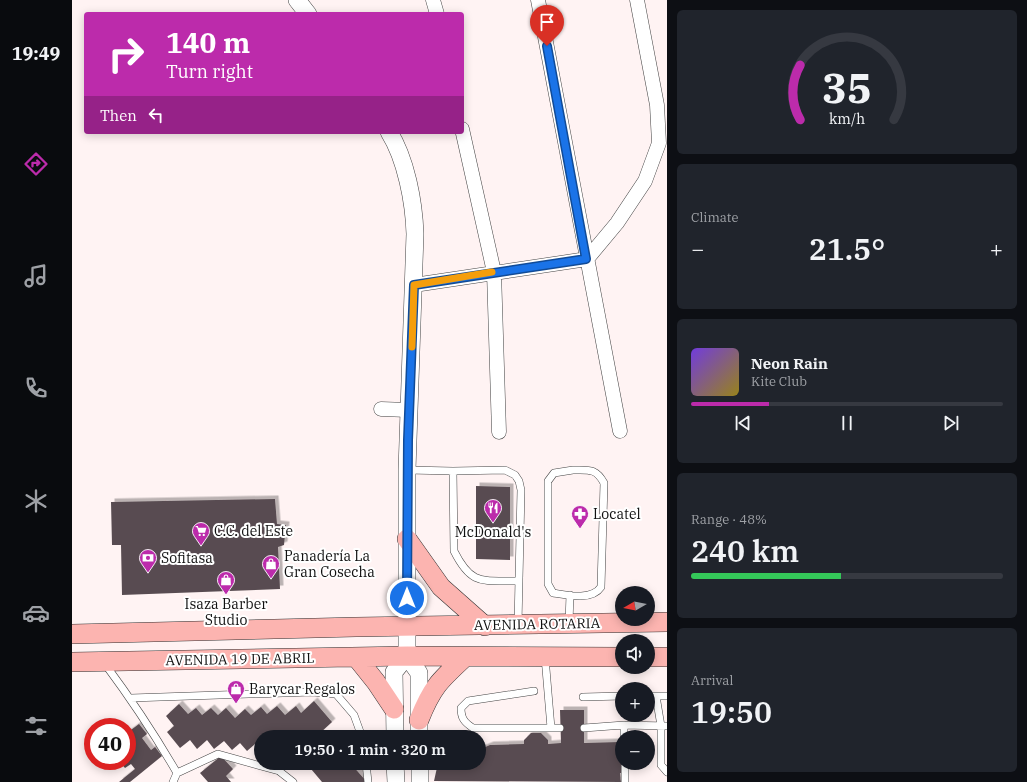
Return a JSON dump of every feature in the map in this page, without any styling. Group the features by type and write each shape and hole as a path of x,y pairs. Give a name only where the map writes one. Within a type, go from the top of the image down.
{"main road":[{"path":"407,539 441,587 485,626"},
{"name":"AVENIDA ROTARIA","path":"407,626 667,622"},
{"name":"AVENIDA 19 DE ABRIL","path":"72,634 407,626"},
{"path":"407,656 615,657"},
{"name":"AVENIDA 19 DE ABRIL","path":"72,662 407,656"},
{"path":"356,657 376,682 394,709"},
{"path":"419,729 428,699 438,682 465,657"},
{"path":"655,657 667,657"}],"street":[{"path":"297,0 306,12"},
{"path":"433,0 436,12"},
{"path":"538,0 586,259 620,430"},
{"path":"414,285 586,259 617,223 645,181 659,143 657,105 637,0"},
{"path":"390,134 394,140 408,182 414,212 416,252 408,410 407,656 419,673 419,729"},
{"path":"463,134 494,272 499,432"},
{"path":"381,410 408,410"},
{"path":"395,730 394,672 407,656"},
{"path":"396,770 396,782"},
{"path":"420,770 420,782"}],"lane":[{"path":"407,470 505,470 515,475 519,481 521,490 518,624"},
{"path":"589,470 599,474 604,483 601,587 598,591 588,595 570,595 553,593 548,584 548,481 554,473 589,470"},
{"path":"453,471 454,551 459,562 465,570 477,580 518,581"},
{"path":"569,624 570,595"},
{"path":"545,657 551,728"},
{"path":"102,661 131,698 156,736 177,773"},
{"path":"534,691 468,701 461,708 461,716 465,723 473,728 560,728"},
{"path":"131,698 312,692 336,694 354,715 359,730"},
{"path":"583,697 615,696"},
{"path":"667,696 656,696 664,726 661,765 667,772"},
{"path":"584,728 624,725 664,726"},
{"path":"624,725 624,730"},
{"path":"173,782 177,773 218,754 279,771 293,782"},
{"path":"367,770 368,782"},
{"path":"625,770 626,782"}],"building":[{"name":"McDonald's","path":"476,486 510,487 510,560 476,559"},
{"name":"C.C. del Este","path":"275,499 277,524 286,525 284,545 278,547 280,589 122,595 121,545 112,545 111,502"},
{"path":"314,701 332,722 323,730 254,730 254,745 247,751 240,743 232,750 224,741 214,749 207,740 197,749 190,740 180,748 167,732 174,726 166,716 179,704 188,714 196,708 202,715 211,708 218,715 226,708 235,718 245,709 251,715 261,707 267,714 277,706 285,715 296,706 301,713"},
{"path":"560,710 584,710 584,743 615,742 615,770 624,770 625,773 620,773 621,782 434,781 436,770 486,770 486,747 490,745 524,744 524,740 531,733 541,733 548,740 548,744 561,743"},
{"path":"139,724 147,734 142,738 151,750 155,747 162,756 130,782 119,782 134,770 136,770 136,726"},
{"path":"221,756 233,769 226,776 231,782 208,782 200,773"},
{"path":"312,770 356,770 367,782 322,782"}],"slow traffic":[{"path":"412,347 414,285 492,272"}],"place":[{"name":"McDonald's","path":"493,523"},
{"name":"Locatel","path":"580,529"},
{"name":"C.C. del Este","path":"201,546"},
{"name":"Sofitasa","path":"148,573"},
{"name":"Panadería La Gran Cosecha","path":"271,579"},
{"name":"Isaza Barber Studio","path":"226,595"},
{"name":"Barycar Regalos","path":"236,704"}],"route":[{"path":"407,598 406,491 414,285 586,259 547,46"}]}
